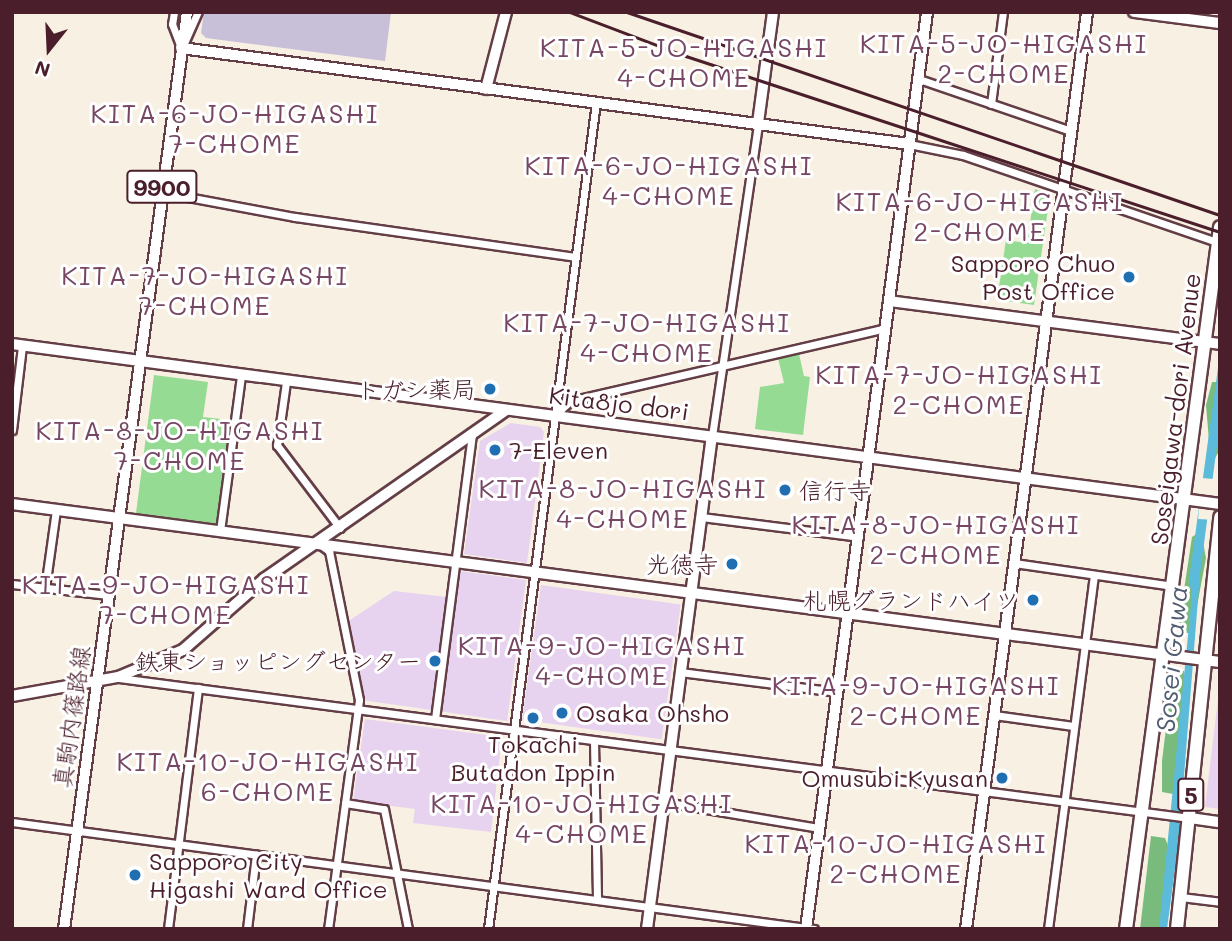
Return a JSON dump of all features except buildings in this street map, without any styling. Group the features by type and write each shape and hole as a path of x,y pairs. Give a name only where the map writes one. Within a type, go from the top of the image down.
{"highway":[{"name":"Soseigawa-dori Avenue","path":"1126,929 1172,586 1191,500 1214,343 1217,242 1220,227"},
{"name":"5","path":"1177,929 1181,897 1180,816 1220,517"}],"main road":[{"name":"真駒内篠路線","path":"64,929 187,12"}],"street":[{"path":"174,12 172,24 181,48"},
{"path":"181,48 196,24 198,12"},
{"path":"486,89 506,12"},
{"path":"647,929 712,436 773,12"},
{"path":"12,822 809,928 827,772 928,12"},
{"path":"991,104 1003,12"},
{"path":"966,929 1087,12"},
{"path":"1134,12 1220,23"},
{"path":"181,48 758,123 963,155 1217,242"},
{"path":"919,79 1071,131"},
{"path":"488,929 596,102"},
{"path":"161,192 295,217 575,257"},
{"path":"889,301 1214,343"},
{"path":"555,415 570,401 886,328"},
{"path":"12,430 17,345"},
{"name":"Kita8jo dori","path":"17,345 1216,503"},
{"path":"220,531 241,376"},
{"path":"286,382 277,445 340,528"},
{"path":"12,696 118,677 183,650 241,597 506,410"},
{"path":"435,719 472,433"},
{"path":"12,504 1220,663"},
{"path":"46,588 56,510"},
{"path":"701,517 859,537"},
{"path":"292,540 297,557"},
{"path":"318,543 329,551 358,709 328,929"},
{"path":"1014,563 1172,586"},
{"path":"1048,929 1094,575"},
{"path":"12,584 108,595"},
{"path":"680,672 838,692"},
{"path":"118,677 1220,822"},
{"path":"168,929 198,688"},
{"path":"994,715 1073,726"},
{"path":"594,741 597,900"},
{"path":"664,802 820,828"},
{"path":"345,803 384,809 408,929"},
{"path":"247,929 256,855"},
{"path":"1181,897 1220,902"},
{"path":"727,929 729,918"}],"shaded area":[{"path":"204,12 391,12 385,61 206,38 201,33"},
{"path":"511,423 540,427 544,432 527,563 464,554 480,441"},
{"name":"鉄東ショッピングセンター","path":"451,570 526,580 507,721 362,700 347,622 394,591 447,597"},
{"path":"541,585 681,605 662,739 522,720"},
{"path":"1220,683 1220,809 1205,807"},
{"name":"鉄東ショッピングセンター","path":"365,719 502,737 491,832 413,823 415,809 353,801"}],"green space":[{"path":"1035,189 1050,195 1034,305 997,300 1006,240 1027,243"},
{"path":"799,354 804,376 810,377 803,435 755,429 760,387 784,383 778,358"},
{"path":"154,375 208,382 203,417 231,420 217,524 136,513"},
{"path":"1212,382 1220,382 1220,424 1218,453 1211,465 1206,405"},
{"path":"1201,531 1206,558 1192,633 1183,633 1179,623 1192,537"},
{"path":"1173,671 1184,671 1190,700 1173,794 1162,792 1162,761"},
{"path":"1151,836 1165,838 1173,859 1161,929 1140,929"}],"water":[{"path":"1220,353 1220,423 1200,574 1179,839 1167,929 1159,929 1192,595 1189,580"}],"pier":[{"path":"1201,478 1214,479 1211,520 1198,519"}],"railway":[{"path":"570,12 686,56 1220,232"},
{"path":"627,12 1220,215"}],"place":[{"name":"Sapporo Chuo Post Office","path":"1129,277"},
{"name":"トガシ薬局","path":"490,389"},
{"name":"7-Eleven","path":"495,450"},
{"name":"信行寺","path":"785,490"},
{"name":"光徳寺","path":"732,564"},
{"name":"札幌グランドハイツ","path":"1033,600"},
{"name":"鉄東ショッピングセンター","path":"435,661"},
{"name":"Osaka Ohsho","path":"562,713"},
{"name":"Tokachi Butadon Ippin","path":"533,718"},
{"name":"Omusubi Kyusan","path":"1002,778"},
{"name":"Sapporo City Higashi Ward Office","path":"135,875"}],"district":[{"name":"KITA-5-JO-HIGASHI 2-CHOME","path":"1004,59"},
{"name":"KITA-5-JO-HIGASHI 4-CHOME","path":"684,63"},
{"name":"KITA-6-JO-HIGASHI 7-CHOME","path":"235,129"},
{"name":"KITA-6-JO-HIGASHI 4-CHOME","path":"669,181"},
{"name":"KITA-6-JO-HIGASHI 2-CHOME","path":"980,217"},
{"name":"KITA-7-JO-HIGASHI 7-CHOME","path":"205,291"},
{"name":"KITA-7-JO-HIGASHI 4-CHOME","path":"647,338"},
{"name":"KITA-7-JO-HIGASHI 2-CHOME","path":"959,390"},
{"name":"KITA-8-JO-HIGASHI 7-CHOME","path":"180,446"},
{"name":"KITA-8-JO-HIGASHI 4-CHOME","path":"623,504"},
{"name":"KITA-8-JO-HIGASHI 2-CHOME","path":"936,540"},
{"name":"KITA-9-JO-HIGASHI 7-CHOME","path":"166,600"},
{"name":"KITA-9-JO-HIGASHI 4-CHOME","path":"602,661"},
{"name":"KITA-9-JO-HIGASHI 2-CHOME","path":"916,701"},
{"name":"KITA-10-JO-HIGASHI 6-CHOME","path":"268,777"},
{"name":"KITA-10-JO-HIGASHI 4-CHOME","path":"582,819"},
{"name":"KITA-10-JO-HIGASHI 2-CHOME","path":"896,859"}],"water label":[{"name":"Sosei Gawa","path":"1172,659"}]}
